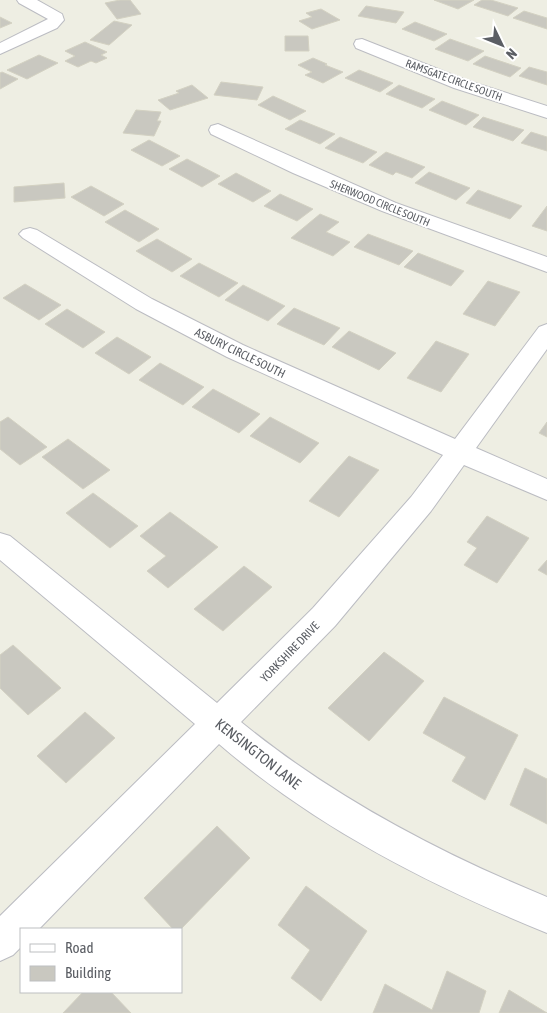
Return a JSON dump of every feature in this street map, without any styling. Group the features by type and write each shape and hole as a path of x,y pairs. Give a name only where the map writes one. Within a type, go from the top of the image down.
{"street":[{"path":"0,49 50,25 56,20 56,17 50,12 25,0"},
{"name":"RAMSGATE CIRCLE SOUTH","path":"362,44 460,84 547,112"},
{"name":"SHERWOOD CIRCLE SOUTH","path":"218,130 300,169 389,207 547,265"},
{"name":"ASBURY CIRCLE SOUTH","path":"30,234 99,278 182,325 295,379 547,490"},
{"name":"YORKSHIRE DRIVE","path":"0,942 291,652 349,589 391,542 461,452 547,332"},
{"name":"KENSINGTON LANE","path":"0,544 280,773 362,827 485,890 547,915"}],"building":[{"path":"130,0 141,14 117,19 105,3"},
{"path":"434,0 474,0 458,9"},
{"path":"482,0 491,0 518,8 508,16 474,5"},
{"path":"366,6 404,12 396,23 358,16"},
{"path":"321,9 340,20 312,29 299,21 312,17 306,13"},
{"path":"524,11 547,18 547,29 513,18"},
{"path":"0,17 12,23 0,28"},
{"path":"114,21 132,25 109,45 90,40"},
{"path":"415,22 447,34 434,41 402,29"},
{"path":"285,36 308,36 309,51 285,51"},
{"path":"450,39 484,51 468,61 435,49"},
{"path":"85,42 107,52 101,55 107,58 96,63 91,61 78,67 65,61 75,56 65,51"},
{"path":"39,55 58,63 27,79 7,70"},
{"path":"485,56 521,68 510,77 473,64"},
{"path":"313,58 343,72 323,83 305,75 312,72 298,65"},
{"path":"529,67 547,72 547,85 519,76"},
{"path":"359,70 393,83 380,92 345,78"},
{"path":"2,72 18,79 0,89 0,73"},
{"path":"221,82 263,87 257,100 214,95"},
{"path":"192,85 208,98 170,110 158,100 179,93 176,91"},
{"path":"399,85 435,99 422,108 386,94"},
{"path":"273,96 306,111 290,120 258,105"},
{"path":"442,101 479,115 466,125 429,110"},
{"path":"136,110 161,112 157,121 161,121 154,136 123,133"},
{"path":"483,117 524,130 513,141 473,127"},
{"path":"300,120 335,134 320,144 285,129"},
{"path":"531,132 547,137 547,151 521,143"},
{"path":"340,137 377,152 363,163 325,148"},
{"path":"149,140 180,156 162,166 131,150"},
{"path":"386,152 425,167 412,178 396,172 393,175 369,165"},
{"path":"187,159 220,176 202,187 169,169"},
{"path":"429,172 470,188 456,200 415,183"},
{"path":"236,173 271,191 253,202 218,184"},
{"path":"64,183 65,198 14,202 14,187"},
{"path":"91,186 124,204 104,216 71,197"},
{"path":"478,190 522,206 510,219 466,203"},
{"path":"280,194 313,209 297,221 264,206"},
{"path":"547,206 547,231 532,226"},
{"path":"125,210 159,229 139,242 105,222"},
{"path":"320,214 339,222 326,232 350,242 333,256 291,238"},
{"path":"368,234 413,251 399,265 354,247"},
{"path":"157,239 192,259 172,272 136,251"},
{"path":"418,253 464,271 451,286 404,267"},
{"path":"199,263 238,283 219,297 180,276"},
{"path":"488,281 520,292 495,326 463,314"},
{"path":"25,284 61,305 39,320 3,298"},
{"path":"243,285 285,306 268,321 225,300"},
{"path":"294,308 340,328 324,345 277,324"},
{"path":"67,309 105,332 83,348 45,324"},
{"path":"349,331 396,353 379,370 332,347"},
{"path":"117,337 151,357 129,374 95,353"},
{"path":"436,341 469,354 441,392 407,378"},
{"path":"160,363 204,387 183,405 139,380"},
{"path":"213,389 260,414 239,433 192,407"},
{"path":"8,417 47,447 20,465 0,449 0,422"},
{"path":"270,417 319,443 300,463 250,436"},
{"path":"547,422 547,437 539,433"},
{"path":"68,439 110,470 83,489 42,457"},
{"path":"349,456 379,470 339,517 309,501"},
{"path":"93,493 138,526 110,548 66,513"},
{"path":"170,512 218,547 168,588 147,571 166,556 140,536"},
{"path":"487,516 529,538 497,583 464,565 477,548 467,542"},
{"path":"547,560 547,575 538,570"},
{"path":"244,566 272,587 223,631 194,609"},
{"path":"13,645 61,688 28,715 0,688 0,655"},
{"path":"384,652 424,681 369,741 328,708"},
{"path":"444,697 518,735 485,800 452,781 466,757 423,733"},
{"path":"85,712 115,738 66,783 37,756"},
{"path":"525,768 547,779 547,824 510,805"},
{"path":"217,826 250,858 182,928 172,928 144,898"},
{"path":"306,886 367,931 321,1001 291,978 310,950 278,925"},
{"path":"447,971 486,991 479,1013 373,1013 385,984 432,1010"},
{"path":"509,990 547,1013 499,1013"},
{"path":"82,993 112,993 131,1013 63,1013"}]}
